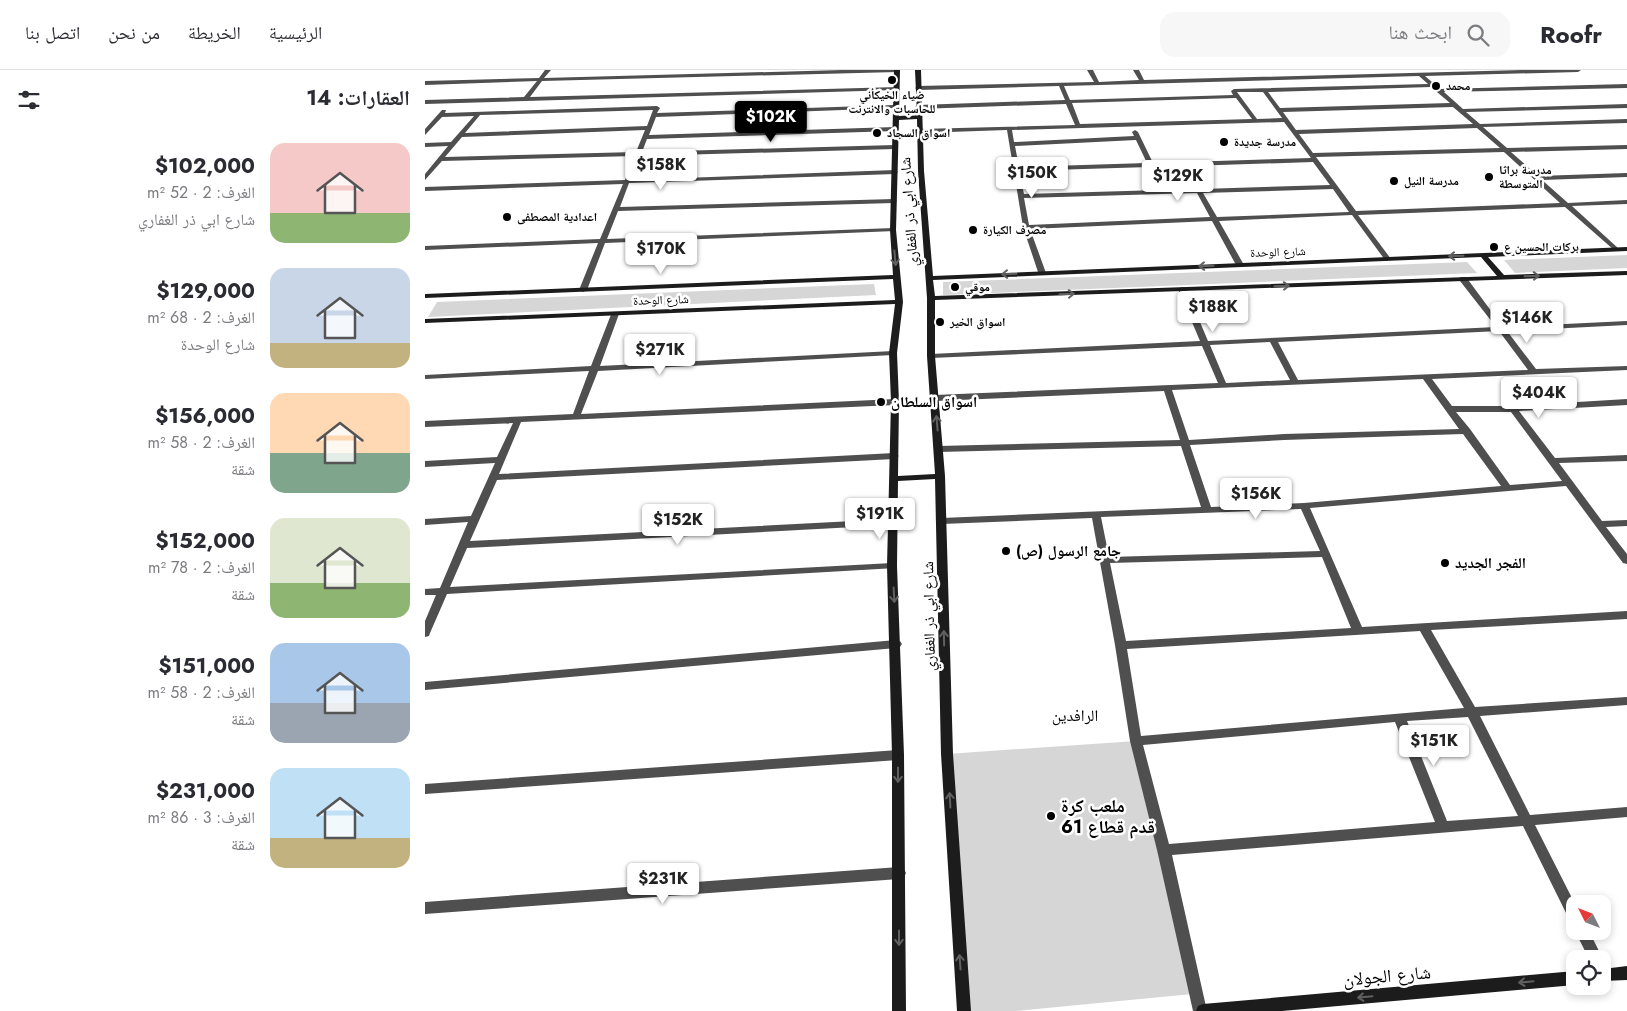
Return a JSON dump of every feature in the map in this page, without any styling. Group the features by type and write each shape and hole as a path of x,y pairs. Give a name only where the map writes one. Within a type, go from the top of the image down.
{"main road":[{"name":"شارع ابي ذر الغفاري","path":"897,70 893,230 899,302 893,353 895,402 892,566 896,644 898,755 899,1011"},
{"name":"شارع ابي ذر الغفاري","path":"918,70 921,170 931,298 931,356 939,449 947,754 964,1011"},
{"path":"895,113 919,112"},
{"name":"شارع الوحدة","path":"929,278 1627,249"},
{"path":"1483,255 1503,278"},
{"path":"931,298 1627,273"},
{"name":"شارع الوحدة","path":"425,296 897,277"},
{"name":"شارع الوحدة","path":"425,322 899,302"},
{"path":"893,479 940,476"},
{"path":"1611,974 1627,973"},
{"name":"شارع الجولان","path":"1202,1011 1566,979"}],"street":[{"path":"527,99 548,70"},
{"path":"425,83 709,73 897,70"},
{"path":"1090,70 1097,83"},
{"path":"1136,70 1142,82"},
{"path":"1286,70 1292,78"},
{"path":"918,88 1578,70"},
{"path":"703,94 709,73"},
{"path":"1419,74 1616,249"},
{"path":"1223,80 1256,121"},
{"path":"1061,84 1078,126"},
{"path":"919,112 1265,91 1431,85"},
{"path":"1439,92 1627,86"},
{"path":"425,102 896,88"},
{"path":"1265,91 1387,259"},
{"path":"583,290 662,95"},
{"path":"425,133 452,101"},
{"path":"1279,110 1454,105"},
{"path":"1461,111 1627,106"},
{"path":"440,115 656,111 895,113"},
{"path":"425,178 478,114"},
{"path":"920,131 1286,120"},
{"path":"1295,132 1627,121"},
{"path":"425,122 435,122"},
{"path":"1132,124 1151,165"},
{"path":"460,135 649,128"},
{"path":"1009,128 1026,227 1042,273"},
{"path":"645,137 895,129"},
{"path":"1012,144 1138,138"},
{"path":"425,145 453,144"},
{"path":"441,158 895,147"},
{"path":"1016,169 1627,147"},
{"path":"1185,164 1213,219 1240,265"},
{"path":"425,190 895,172"},
{"path":"1536,178 1627,174"},
{"path":"1021,196 1335,187"},
{"path":"616,209 894,201"},
{"path":"1026,227 1627,202"},
{"path":"425,248 893,230"},
{"path":"1463,279 1534,372"},
{"path":"1182,289 1223,386"},
{"path":"576,417 615,314"},
{"path":"931,356 1627,323"},
{"path":"1273,340 1295,382"},
{"path":"425,377 893,353"},
{"path":"935,398 1627,368"},
{"path":"1426,377 1507,488"},
{"path":"1167,388 1207,510"},
{"path":"425,424 895,402"},
{"path":"1450,409 1513,409 1627,402"},
{"path":"1513,409 1627,561"},
{"path":"425,633 518,420"},
{"path":"939,449 1185,443 1284,437 1467,431"},
{"path":"493,477 894,456"},
{"path":"1552,461 1627,458"},
{"path":"425,464 500,460"},
{"path":"942,521 1304,506 1567,483"},
{"path":"1304,506 1358,631"},
{"path":"1096,515 1121,645 1136,741 1202,1011"},
{"path":"425,522 474,519"},
{"path":"463,545 892,522"},
{"path":"1599,524 1627,523"},
{"path":"1105,560 1326,554"},
{"path":"425,592 892,566"},
{"path":"1121,645 1627,615"},
{"path":"1424,628 1471,712 1566,899"},
{"path":"425,686 896,644"},
{"path":"1136,741 1399,717 1627,701"},
{"path":"1399,717 1443,827"},
{"path":"425,789 898,755"},
{"path":"1163,850 1627,812"},
{"path":"425,908 899,873"}],"shaded area":[{"path":"1627,255 1627,268 1515,273 1504,260"},
{"path":"1467,262 1477,273 943,295 943,282"},
{"path":"874,284 876,295 428,317 437,302"},
{"name":"ملعب كرة قدم قطاع 61","path":"1136,741 1192,994 1015,1011 964,1011 947,754"}],"place":[{"name":"ضياء الخيكأني للحاسبات والانترنت","path":"892,80"},
{"name":"محمد","path":"1436,86"},
{"name":"اسواق السجاد","path":"877,133"},
{"name":"مدرسة جديدة","path":"1224,142"},
{"name":"مدرسة براثا المتوسطة","path":"1489,177"},
{"name":"مدرسة النيل","path":"1394,181"},
{"name":"اعدادية المصطفى","path":"507,217"},
{"name":"مصرف الكيارة","path":"973,230"},
{"name":"بركات الحسين ع","path":"1494,247"},
{"name":"موقي","path":"955,287"},
{"name":"اسواق الخير","path":"940,322"},
{"name":"اسواق السلطان","path":"881,402"},
{"name":"جامع الرسول (ص)","path":"1006,551"},
{"name":"الفجر الجديد","path":"1445,563"},
{"name":"ملعب كرة قدم قطاع 61","path":"1051,816"}],"district":[{"name":"الرافدين","path":"1075,715"}]}
